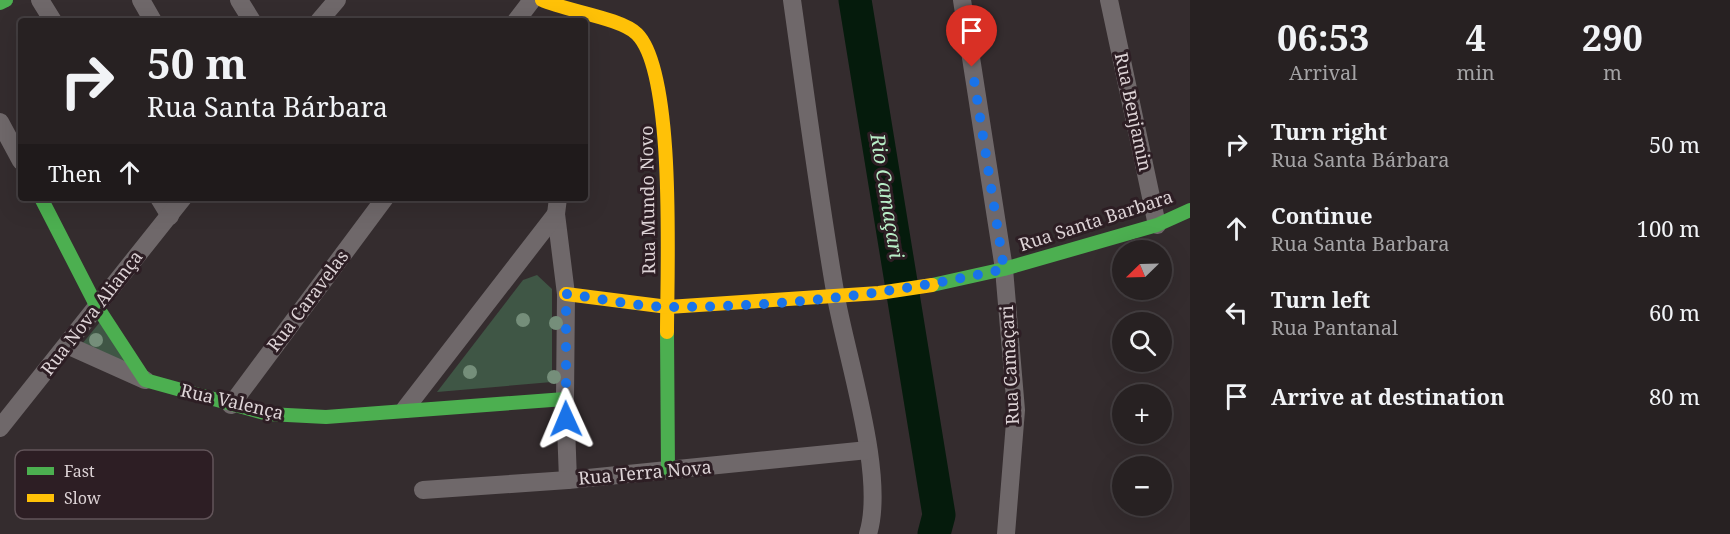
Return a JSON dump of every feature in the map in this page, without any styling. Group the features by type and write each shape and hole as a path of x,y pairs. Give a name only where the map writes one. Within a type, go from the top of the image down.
{"street":[{"path":"0,3 6,0"},
{"path":"40,0 51,18"},
{"path":"141,0 151,18"},
{"path":"239,0 250,18"},
{"path":"322,18 338,0"},
{"path":"518,18 532,0"},
{"name":"Rua Mundo Novo","path":"542,0 562,15 577,18"},
{"path":"792,0 836,298 868,450 873,496 868,534"},
{"name":"Rua Camaçari","path":"962,0 1004,269 1016,410 1006,534"},
{"name":"Rua Benjamin","path":"1109,0 1157,225"},
{"name":"Rua Mundo Novo","path":"588,20 628,28 636,33 646,47 655,73 666,131 668,471"},
{"path":"0,122 18,155"},
{"path":"43,201 96,305 145,380"},
{"path":"161,201 170,216"},
{"name":"Rua Nova Aliança","path":"0,428 181,201"},
{"name":"Rua Caravelas","path":"231,405 383,201"},
{"path":"557,206 566,294 565,399 568,480"},
{"path":"405,409 557,206"},
{"name":"Rua Santa Barbara","path":"566,294 668,307 836,298 879,293 933,285 1004,269 1157,225 1190,210"},
{"path":"67,345 145,380"},
{"name":"Rua Valença","path":"145,380 231,405 287,416 326,417 405,409 565,399"},
{"name":"Rua Terra Nova","path":"423,490 568,480 868,450"}],"green space":[{"path":"537,275 552,289 552,382 437,392 523,280"},
{"path":"100,322 127,365 82,344"}],"waterway":[{"name":"Rio Camaçari","path":"855,0 939,515 934,534"}],"traffic: fast":[{"path":"0,3 6,0"},
{"path":"43,201 96,305 145,380 268,414 326,417 565,399"},
{"path":"932,285 1004,269 1157,225 1190,210"},
{"path":"667,332 668,471"}],"traffic: slow":[{"path":"542,0 629,28 637,34 649,56 658,89 667,175 667,332"},
{"path":"566,294 668,307 879,293 932,285"}],"route":[{"path":"566,419 566,294 668,307 836,298 933,285 1004,269 972,67"}]}
